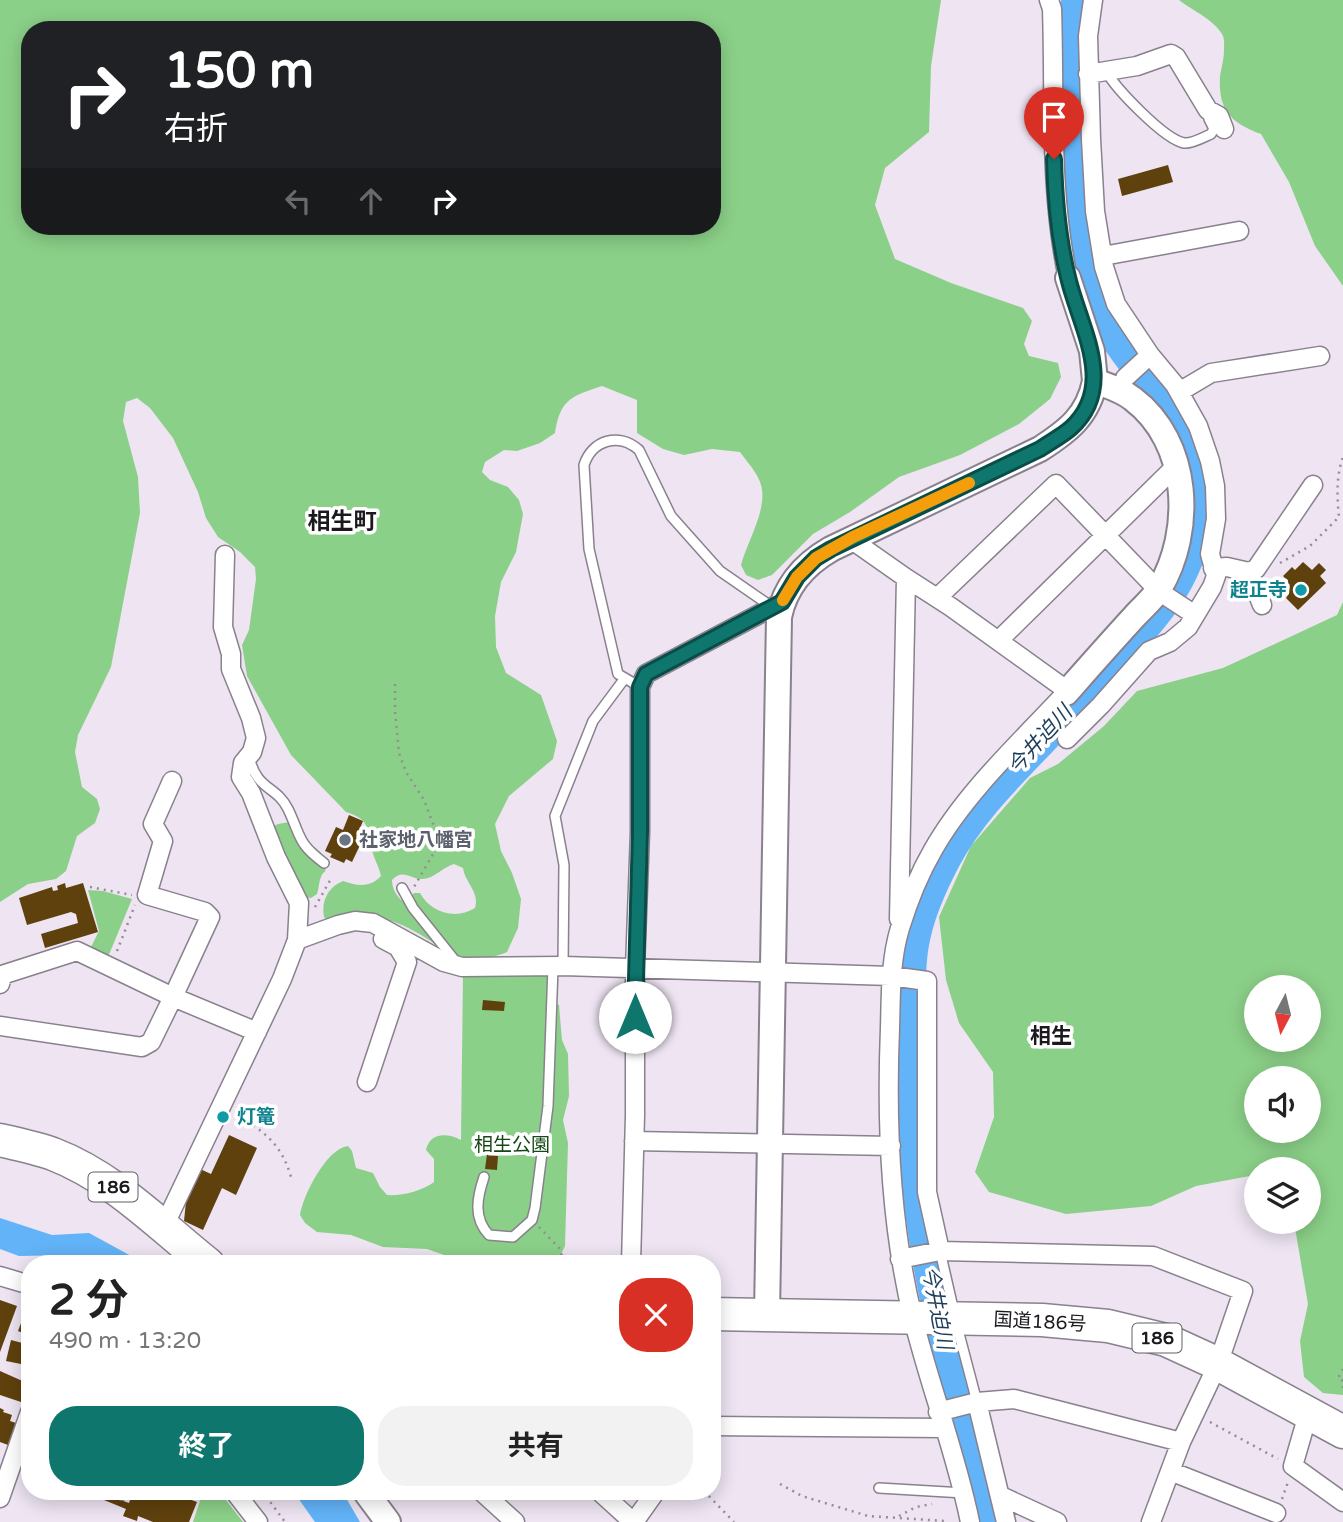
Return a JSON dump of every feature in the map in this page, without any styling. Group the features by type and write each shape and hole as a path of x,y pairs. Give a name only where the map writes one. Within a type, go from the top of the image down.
{"highway":[{"name":"186","path":"0,1140 52,1153 82,1168 118,1190 198,1255"},
{"name":"国道186号","path":"721,1314 1042,1320 1108,1326 1167,1340 1218,1364 1343,1432"}],"street":[{"path":"631,1255 635,968 640,832 632,683 777,605 797,577 816,558 849,538 1040,449 1060,436 1082,415 1089,403 1095,381 1091,351 1068,278 1060,240 1055,199 1053,28 1052,9 1048,0"},
{"path":"1067,739 1149,652 1179,636 1188,627 1192,612 1212,587 1216,576 1210,554 1216,519 1215,486 1198,426 1180,392 1160,365 1147,357 1116,304 1102,256 1095,211 1097,73 1088,36 1093,0"},
{"path":"1097,73 1138,66 1171,54 1176,57 1208,110 1219,116 1224,129"},
{"path":"1102,256 1239,231"},
{"path":"1180,392 1211,373 1320,356"},
{"path":"1125,378 1147,357"},
{"path":"900,929 921,873 950,824 989,777 1159,591 1173,556 1181,521 1177,464 1165,435 1132,397 1095,381"},
{"path":"998,641 1177,464"},
{"path":"937,598 1056,484 1159,591 1192,612"},
{"path":"1262,605 1253,570 1313,485"},
{"path":"849,538 998,641 1066,692"},
{"path":"185,1255 164,1226 257,1032 297,940 299,903 276,857 251,793 241,777 243,763 252,752 257,738 231,669 231,654 223,626 225,555"},
{"path":"1213,568 1253,570"},
{"path":"906,578 900,929 889,1089 891,1146 905,1258 935,1318 942,1417 970,1522"},
{"path":"767,1314 779,617 777,605"},
{"path":"0,1026 142,1047 151,1042 210,917 205,912 147,895 163,841 153,824 172,780"},
{"path":"297,940 355,921 373,923 444,962 462,968 635,968 896,976 924,980 928,984 927,1192 937,1252"},
{"path":"338,925 357,929 391,943 398,947 407,961 367,1082"},
{"path":"0,984 2,975 77,951 257,1032"},
{"path":"634,1141 891,1146"},
{"path":"905,1258 937,1252 1153,1256 1243,1290 1218,1364 1181,1442 1152,1522"},
{"path":"0,1276 21,1282"},
{"path":"721,1426 942,1417 974,1403 1014,1399 1181,1442"},
{"path":"974,1403 1006,1522"},
{"path":"1311,1415 1304,1428 1293,1466 1343,1502"},
{"path":"0,1498 7,1457 21,1430"},
{"path":"1170,1471 1276,1513"},
{"path":"1001,1496 1057,1522"},
{"path":"241,1500 258,1522"},
{"path":"372,1500 388,1522"},
{"path":"491,1500 515,1522"},
{"path":"609,1500 633,1522 649,1500"}],"lane":[{"path":"1097,73 1139,112 1181,142 1189,143 1214,131 1208,110"},
{"path":"484,1177 480,1189 478,1219 489,1235 513,1237 532,1220 543,1157 548,1106 550,999 558,967 564,865 555,816 593,721 632,683 618,674 589,548 584,466 586,458 598,444 611,439 631,442 639,450 671,516 720,571 777,605"},
{"path":"249,757 252,772 257,779 289,810 300,841 324,863"},
{"path":"402,888 413,908 453,958 454,965"},
{"path":"937,1252 935,1318 974,1403"},
{"path":"879,1488 964,1493"}],"path":[{"path":"1253,570 1262,573 1310,547 1341,517 1337,497 1343,457"},
{"path":"395,684 399,753 406,772 424,800 440,842 413,890 402,888"},
{"path":"90,887 139,897 111,967"},
{"path":"220,1107 263,1131 274,1141 292,1177"},
{"path":"532,1220 560,1249 562,1255"},
{"path":"1343,1369 1338,1378 1343,1381"},
{"path":"1195,1413 1293,1466 1276,1513"},
{"path":"780,1484 802,1496 868,1516 945,1521"},
{"path":"269,1500 285,1522"},
{"path":"713,1500 734,1522"},
{"path":"897,1518 916,1507 928,1506"}],"green space":[{"path":"0,0 941,0 931,66 929,132 885,168 875,205 895,259 951,283 1023,308 1032,321 1024,344 1029,356 1058,363 1061,377 1050,399 1019,424 960,455 899,477 850,512 813,534 772,575 758,580 746,575 741,565 762,504 761,485 755,472 740,452 712,449 684,455 663,449 637,433 637,400 602,386 575,396 560,413 555,433 540,443 517,451 504,450 485,462 482,472 490,480 508,487 519,500 523,514 516,552 501,582 495,616 496,647 506,673 541,695 557,741 553,759 509,796 495,824 501,851 521,899 518,928 507,952 474,959 461,957 389,920 362,917 327,920 324,917 327,895 333,887 343,881 358,885 368,884 381,876 368,830 363,821 346,812 291,755 247,676 242,645 249,630 256,579 255,567 240,552 218,537 206,518 198,492 173,438 150,408 137,398 126,402 123,421 138,477 140,513 111,667 78,735 75,752 82,787 97,799 100,809 95,823 77,836 66,871 56,879 28,884 0,902","holes":["454,864 463,868 476,897 475,908 468,912 452,914 437,910 420,893 414,893 406,903 394,891 392,880 400,875 423,879"]},
{"path":"1179,0 1343,0 1343,286 1315,246 1289,182 1261,134 1235,120 1224,107 1220,89 1224,54 1222,34 1208,20"},
{"path":"1343,602 1343,1395 1323,1393 1304,1377 1300,1341 1308,1304 1296,1234 1321,1234 1321,1157 1244,1157 1244,1177 1196,1186 1151,1206 1066,1214 989,1192 975,1172 994,1117 993,1072 959,1023 946,980 939,917 971,846 1030,778 1058,764 1104,726 1137,691 1223,668 1337,615"},
{"path":"297,819 301,830 295,836 296,841 317,849 326,861 317,894 311,898 303,897 296,891 272,827"},
{"path":"88,890 132,899 108,957 90,949 99,931"},
{"name":"相生公園","path":"558,973 554,1002 559,1005 562,1040 568,1054 569,1096 563,1120 568,1143 565,1246 560,1255 444,1255 427,1249 383,1247 351,1235 317,1232 305,1223 300,1215 311,1185 324,1163 340,1149 348,1146 356,1168 373,1173 387,1195 418,1190 434,1182 434,1159 426,1150 428,1144 435,1137 445,1135 461,1140 463,975"},
{"path":"226,1500 243,1522 193,1522 200,1501"}],"water":[{"path":"0,1218 52,1235 89,1233 129,1255 19,1256 0,1249"},
{"path":"299,1500 347,1500 360,1522 315,1522"}],"building":[{"path":"1168,165 1173,182 1122,196 1118,179"},
{"name":"超正寺","path":"1303,562 1312,570 1319,563 1326,570 1320,576 1326,583 1298,610 1279,586 1286,579 1283,576 1292,567 1295,570"},
{"name":"社家地八幡宮","path":"349,815 363,821 356,838 362,841 352,862 346,859 344,863 330,857 332,854 325,851 336,827 343,830"},
{"path":"65,883 66,888 83,883 98,932 45,948 41,934 78,923 76,914 71,912 27,925 19,898 52,887 53,891 58,890 57,886"},
{"path":"483,1000 505,1002 504,1011 482,1010"},
{"path":"229,1135 257,1148 236,1195 222,1188 203,1230 184,1221 187,1192 200,1169 211,1174"},
{"path":"487,1154 498,1156 497,1170 485,1169"},
{"path":"0,1300 17,1306 0,1352"},
{"path":"11,1340 21,1343 21,1364 6,1361"},
{"path":"0,1371 21,1380 21,1402 0,1395"},
{"path":"0,1408 12,1415 10,1421 16,1423 8,1445 0,1442"},
{"path":"104,1500 129,1503 130,1500 197,1502 189,1522 153,1522 138,1516 137,1521 123,1516 126,1509"}],"waterway":[{"name":"今井迫川","path":"992,1522 944,1345 927,1265 916,1185 910,1063 913,959 918,929 937,879 971,822 1138,637 1169,597 1192,553 1201,500 1199,473 1191,448 1164,404 1117,342 1104,320 1086,273 1078,224 1069,62 1070,30 1076,0"}],"slow traffic":[{"path":"783,600 797,577 816,558 853,537 969,483"}],"place":[{"name":"超正寺","path":"1301,590"},
{"name":"社家地八幡宮","path":"345,840"},
{"name":"灯篭","path":"223,1117"}],"district":[{"name":"相生町","path":"342,522"},
{"name":"相生","path":"1051,1036"}],"route":[{"path":"635,1017 640,832 640,687 646,674 782,602 797,577 816,558 831,549 1040,449 1069,430 1082,415 1089,403 1095,381 1094,360 1074,301 1060,240 1054,159"}]}
